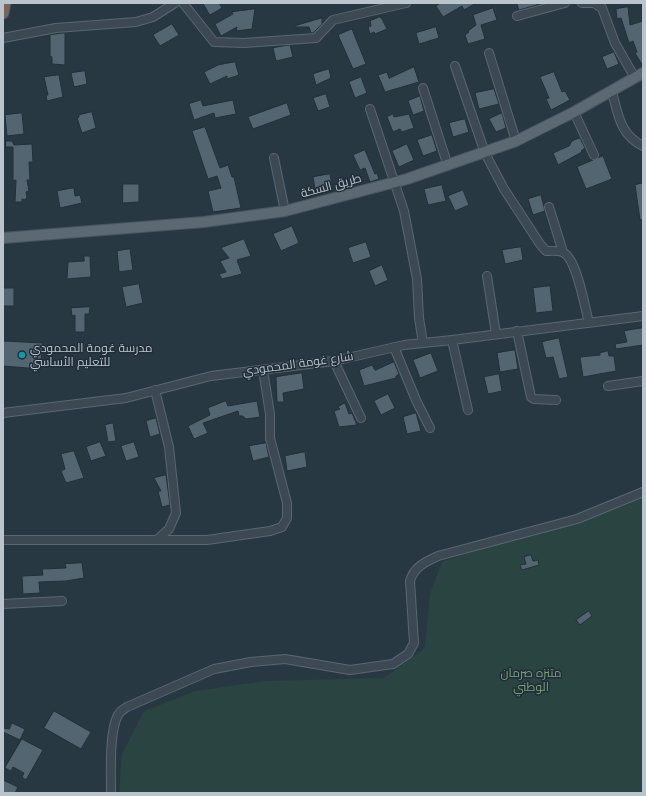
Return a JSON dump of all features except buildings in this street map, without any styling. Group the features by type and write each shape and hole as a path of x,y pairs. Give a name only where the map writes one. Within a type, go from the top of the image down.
{"main road":[{"name":"طريق السكة","path":"3,238 204,222 285,211 395,182 485,153 516,141 574,112 612,92 639,75"}],"street":[{"path":"3,38 56,28 136,22 153,17 175,3"},
{"path":"183,3 214,42 244,43 316,38 333,20 406,3"},
{"path":"517,16 565,3"},
{"path":"582,3 594,3 602,8 615,42 639,75"},
{"path":"489,53 516,141"},
{"path":"455,66 485,153 504,189 546,251 563,252"},
{"path":"423,88 448,166"},
{"path":"612,92 624,132 643,146"},
{"path":"370,109 404,211 417,279 419,318 423,343"},
{"path":"574,112 594,155"},
{"path":"274,158 285,211"},
{"path":"549,208 563,252 569,257 578,278 589,323"},
{"path":"487,276 496,334"},
{"name":"شارع غومة المحمودي","path":"3,413 126,398 211,376 334,361 394,347 643,316"},
{"path":"517,331 531,397 534,399 556,400"},
{"path":"452,340 468,410"},
{"path":"394,347 416,400 430,428"},
{"path":"334,361 361,418"},
{"path":"3,540 207,540 270,531 283,525 287,518 287,503 270,438 270,414 263,370"},
{"path":"608,386 643,381"},
{"path":"154,390 169,447 176,512 170,529 157,540"},
{"path":"111,793 111,761 115,724 118,714 127,707 214,669 251,662 285,659 350,670 393,664 408,654 414,643 410,582 412,574 422,564 438,556 577,519 643,492"},
{"path":"3,604 62,600"}],"green space":[{"name":"متنزه صرمان الوطني","path":"643,496 643,793 119,793 122,754 144,711 196,691 266,681 384,678 425,648 430,594 442,562"}],"place":[{"name":"مدرسة غومة المحمودي للتعليم الأساسي","path":"22,355"}]}
